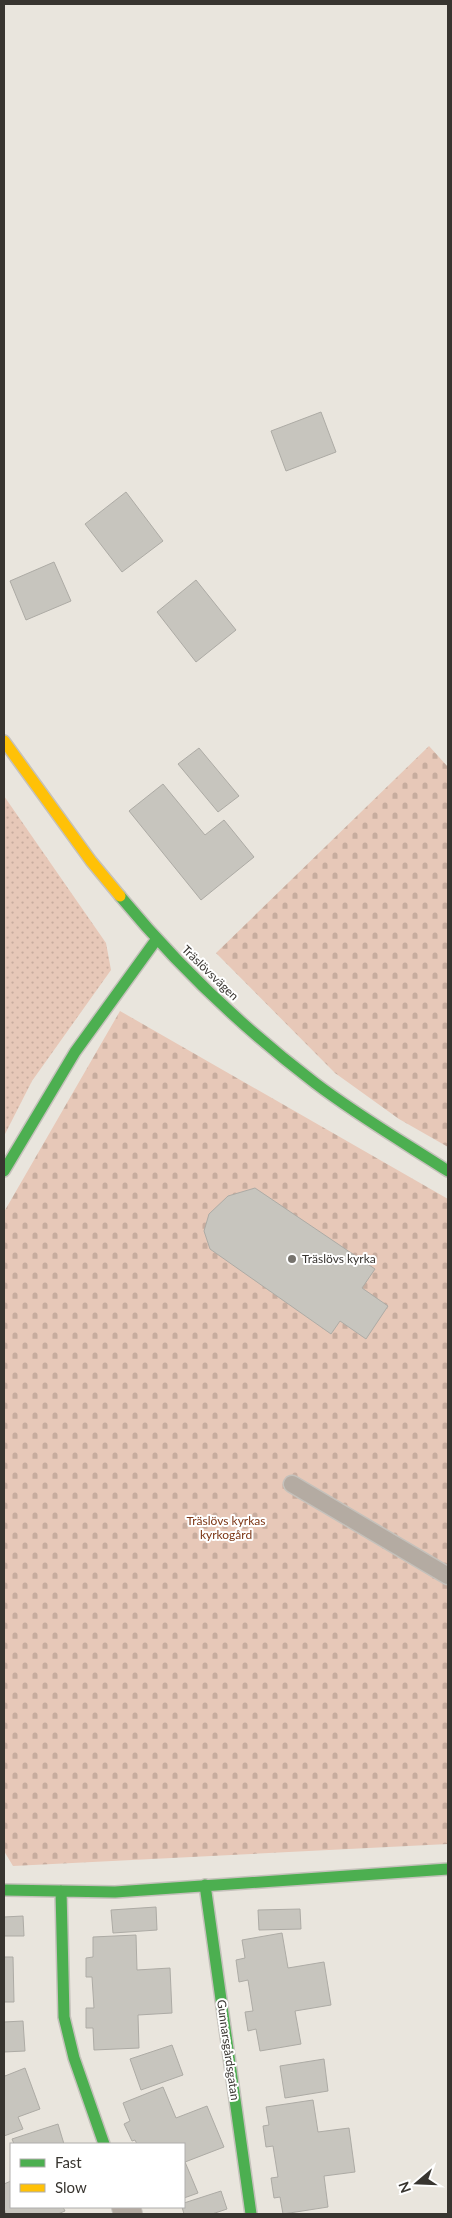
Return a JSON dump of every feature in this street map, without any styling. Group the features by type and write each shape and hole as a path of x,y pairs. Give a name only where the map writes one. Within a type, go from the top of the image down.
{"street":[{"name":"Träslövsvägen","path":"4,741 91,861 156,940 249,1029 315,1083 378,1127 448,1171"},
{"path":"4,1171 75,1051 118,989 156,940"},
{"path":"4,1890 115,1892 205,1885 288,1882 448,1869"},
{"name":"Gunnarsgårdsgatan","path":"205,1885 251,2214"},
{"path":"61,1891 64,2018 74,2058 104,2143"}],"lane":[{"path":"292,1484 448,1576"}],"green space":[{"path":"429,746 448,767 448,1147 399,1119 335,1073 216,953"},
{"path":"4,796 106,943 111,970 32,1081 4,1136"},
{"name":"Träslövs kyrkas kyrkogård","path":"120,1011 448,1199 448,1844 13,1866 4,1851 4,1212"}],"building":[{"path":"321,412 336,452 286,471 271,431"},
{"path":"126,492 163,541 122,572 85,524"},
{"path":"54,562 71,601 26,620 10,581"},
{"path":"196,580 236,630 196,662 157,612"},
{"path":"199,748 239,796 218,812 178,764"},
{"path":"163,784 205,835 224,820 254,857 201,900 129,811"},
{"name":"Träslövs kyrka","path":"255,1188 375,1269 362,1288 388,1306 366,1339 340,1321 331,1334 210,1249 204,1231 209,1214 228,1196"},
{"path":"156,1907 157,1930 113,1933 111,1910"},
{"path":"300,1909 301,1929 259,1930 258,1910"},
{"path":"23,1916 24,1936 4,1936 4,1917"},
{"path":"282,1933 288,1968 324,1962 331,2005 295,2011 301,2044 260,2051 256,2029 248,2031 245,2012 253,2011 248,1980 239,1982 236,1960 245,1958 242,1940"},
{"path":"136,1935 137,1970 170,1968 172,2013 138,2015 139,2048 94,2050 93,2028 86,2028 86,2008 94,2008 92,1977 86,1977 86,1958 93,1957 93,1937"},
{"path":"4,1957 13,1957 14,2002 4,2002"},
{"path":"23,2021 25,2051 4,2052 4,2022"},
{"path":"172,2045 183,2075 141,2090 130,2059"},
{"path":"324,2059 328,2091 285,2098 280,2066"},
{"path":"25,2068 40,2109 18,2117 23,2129 4,2136 4,2073 5,2076"},
{"path":"163,2087 176,2118 207,2106 224,2147 185,2162 185,2143 136,2143 135,2140 132,2141 124,2124 130,2121 123,2103"},
{"path":"313,2100 318,2132 349,2128 355,2172 324,2176 328,2207 283,2214 280,2197 274,2198 271,2178 278,2177 273,2146 266,2147 263,2126 269,2125 266,2107"},
{"path":"58,2124 64,2143 14,2143 12,2139"},
{"path":"185,2162 198,2193 185,2198"},
{"path":"10,2181 10,2208 64,2208 65,2211 58,2214 6,2214 4,2208 4,2184"},
{"path":"221,2191 227,2209 212,2214 184,2214 182,2208 185,2208 185,2203"}],"traffic: fast":[{"path":"120,896 164,947 212,995 288,1062 331,1095 448,1171"},
{"path":"4,1171 75,1052 156,940"},
{"path":"4,1890 115,1892 448,1869"},
{"path":"205,1885 251,2214"},
{"path":"61,1891 64,2017 74,2058 104,2143"}],"traffic: slow":[{"path":"4,741 91,861 120,896"}],"place":[{"name":"Träslövs kyrka","path":"292,1259"}]}
